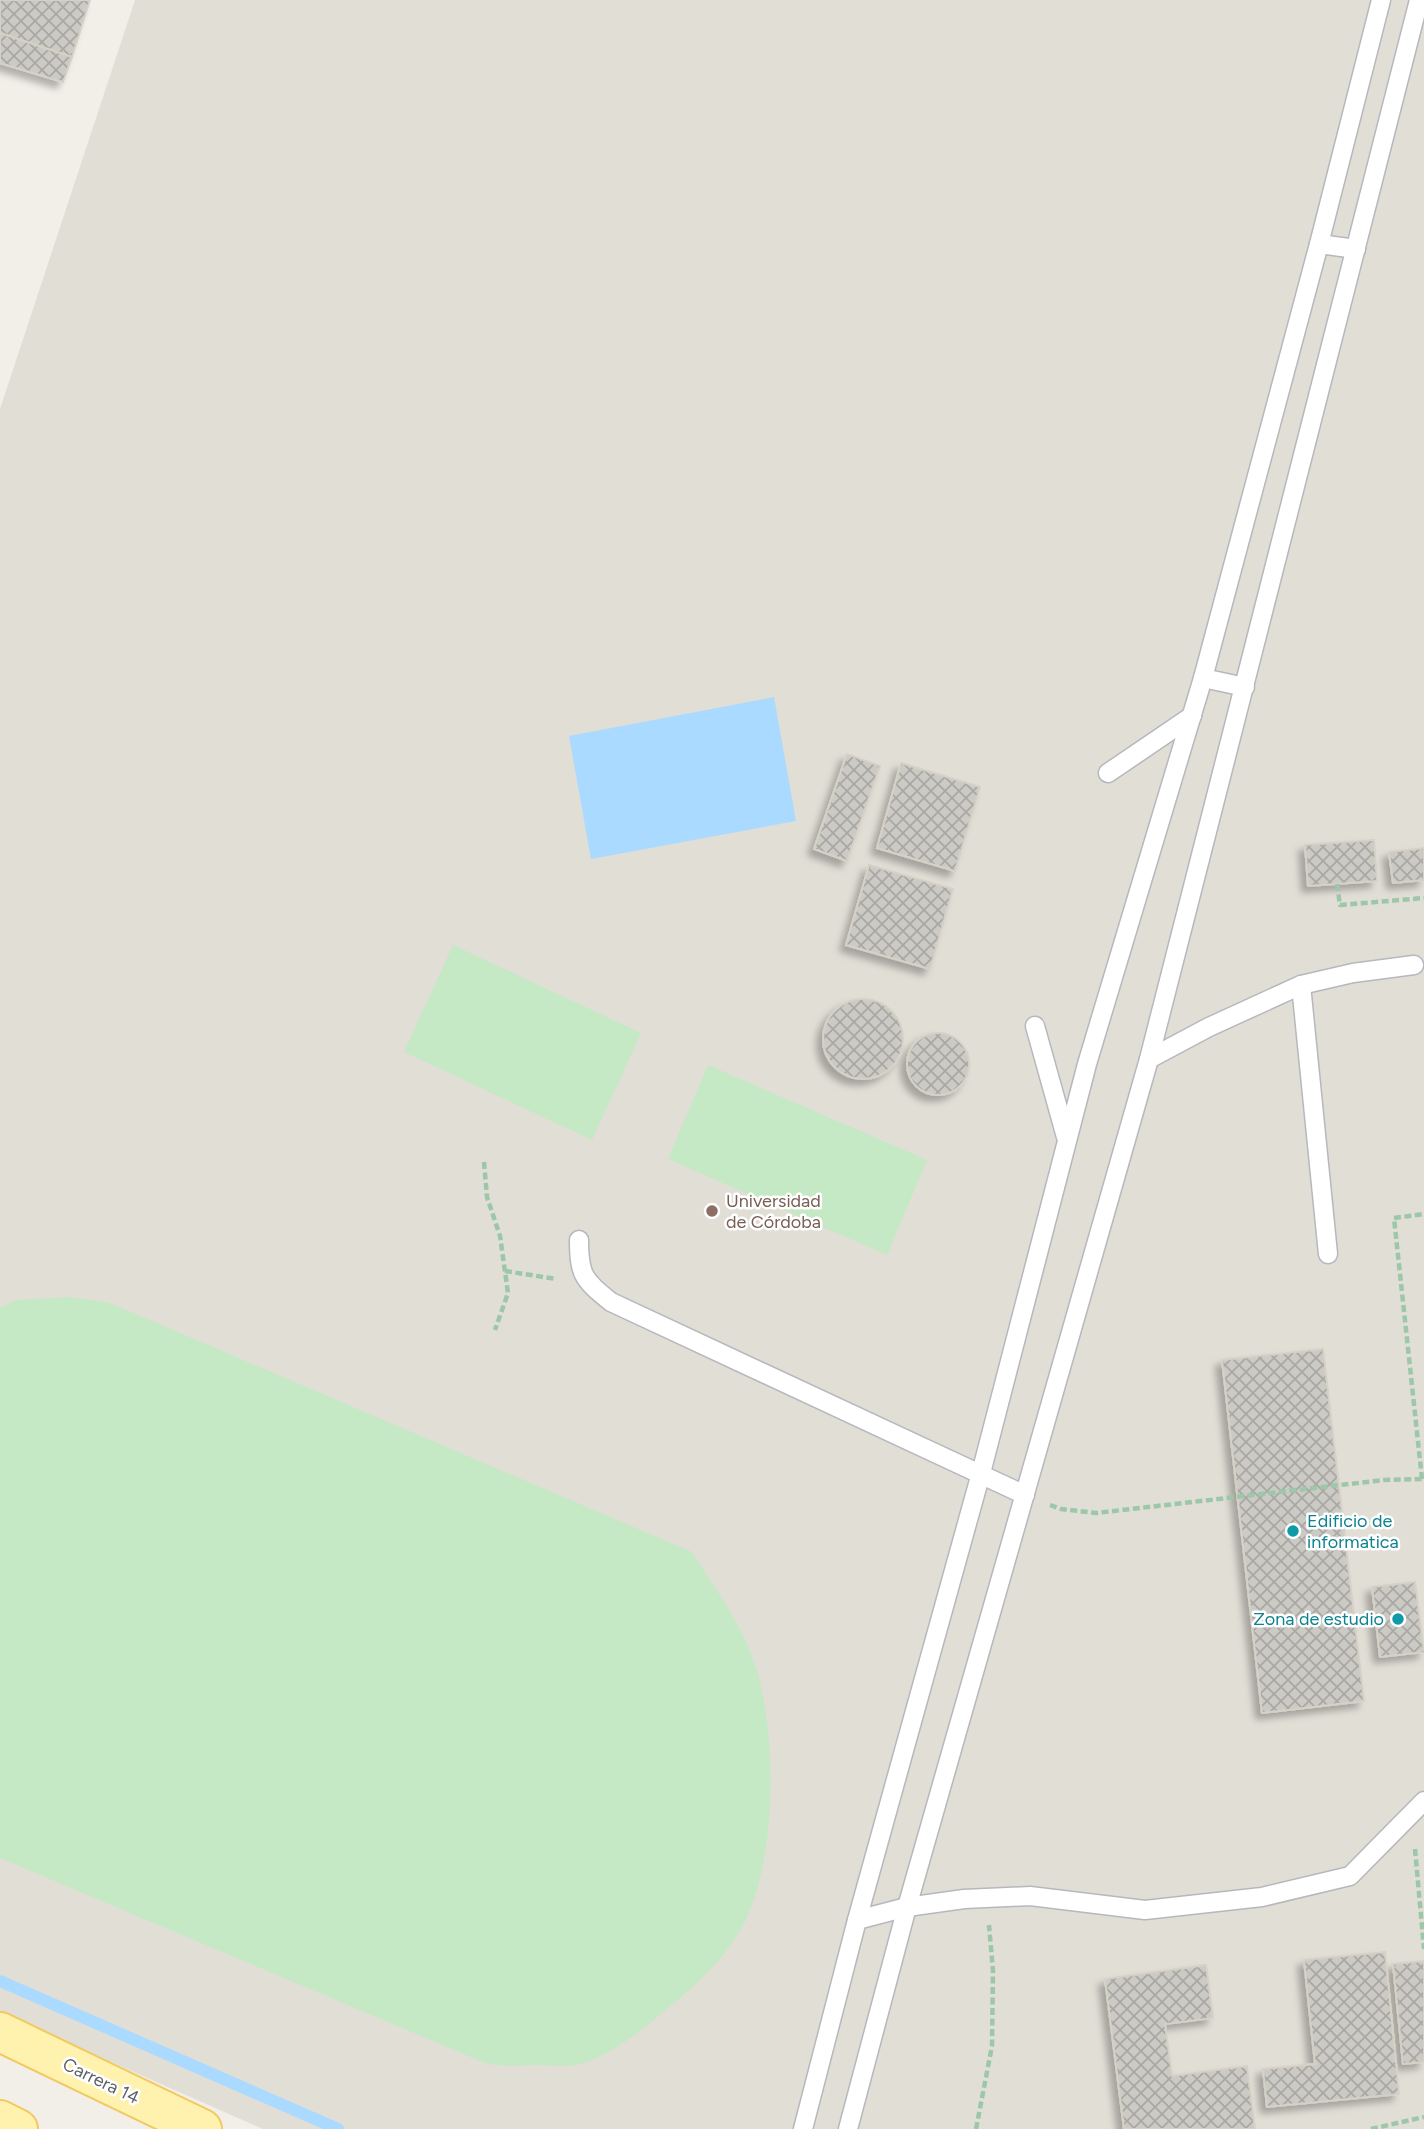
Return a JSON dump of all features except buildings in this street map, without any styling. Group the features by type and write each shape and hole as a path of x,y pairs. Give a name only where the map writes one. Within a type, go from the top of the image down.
{"main road":[{"name":"Carrera 14","path":"0,2032 202,2129"},
{"path":"0,2120 18,2129"}],"lane":[{"path":"803,2129 857,1920 981,1473 1087,1064 1203,678 1381,0"},
{"path":"848,2129 907,1907 1149,1059 1419,0"},
{"path":"1319,244 1356,249"},
{"path":"1203,678 1245,687"},
{"path":"1108,773 1192,716"},
{"path":"1149,1059 1209,1027 1301,985 1353,973 1414,965"},
{"path":"1301,985 1328,1254"},
{"path":"1035,1026 1067,1140"},
{"path":"579,1240 579,1265 588,1283 611,1302 1025,1495"},
{"path":"857,1920 907,1907 986,1898 1030,1896 1145,1910 1262,1897 1350,1876 1418,1807"}],"path":[{"path":"1337,884 1340,905 1424,898"},
{"path":"484,1163 487,1197 500,1236 508,1293 495,1330"},
{"path":"1025,1495 1061,1509 1096,1513 1384,1480 1423,1479 1394,1218 1424,1214"},
{"path":"505,1272 588,1283"},
{"path":"1418,1807 1424,1949"},
{"path":"976,2129 992,2046 993,1971 986,1898"},
{"path":"1371,2129 1424,2117"}],"shaded area":[{"name":"Universidad de Córdoba","path":"135,0 1424,0 1424,2129 263,2129 0,2013 0,409"}],"green space":[{"path":"453,945 641,1033 592,1140 404,1052"},
{"path":"708,1065 927,1160 887,1255 668,1159"},
{"path":"69,1297 110,1303 692,1552 730,1611 758,1674 768,1734 770,1803 762,1872 753,1902 733,1942 714,1966 692,1987 629,2039 597,2058 566,2066 493,2065 0,1858 0,1308 16,1300"}],"water":[{"path":"774,697 796,821 591,859 569,736"}],"waterway":[{"path":"0,1981 338,2129"}],"place":[{"name":"Universidad de Córdoba","path":"712,1211"},
{"name":"Edificio de informatica","path":"1293,1531"},
{"name":"Zona de estudio","path":"1398,1619"}]}
